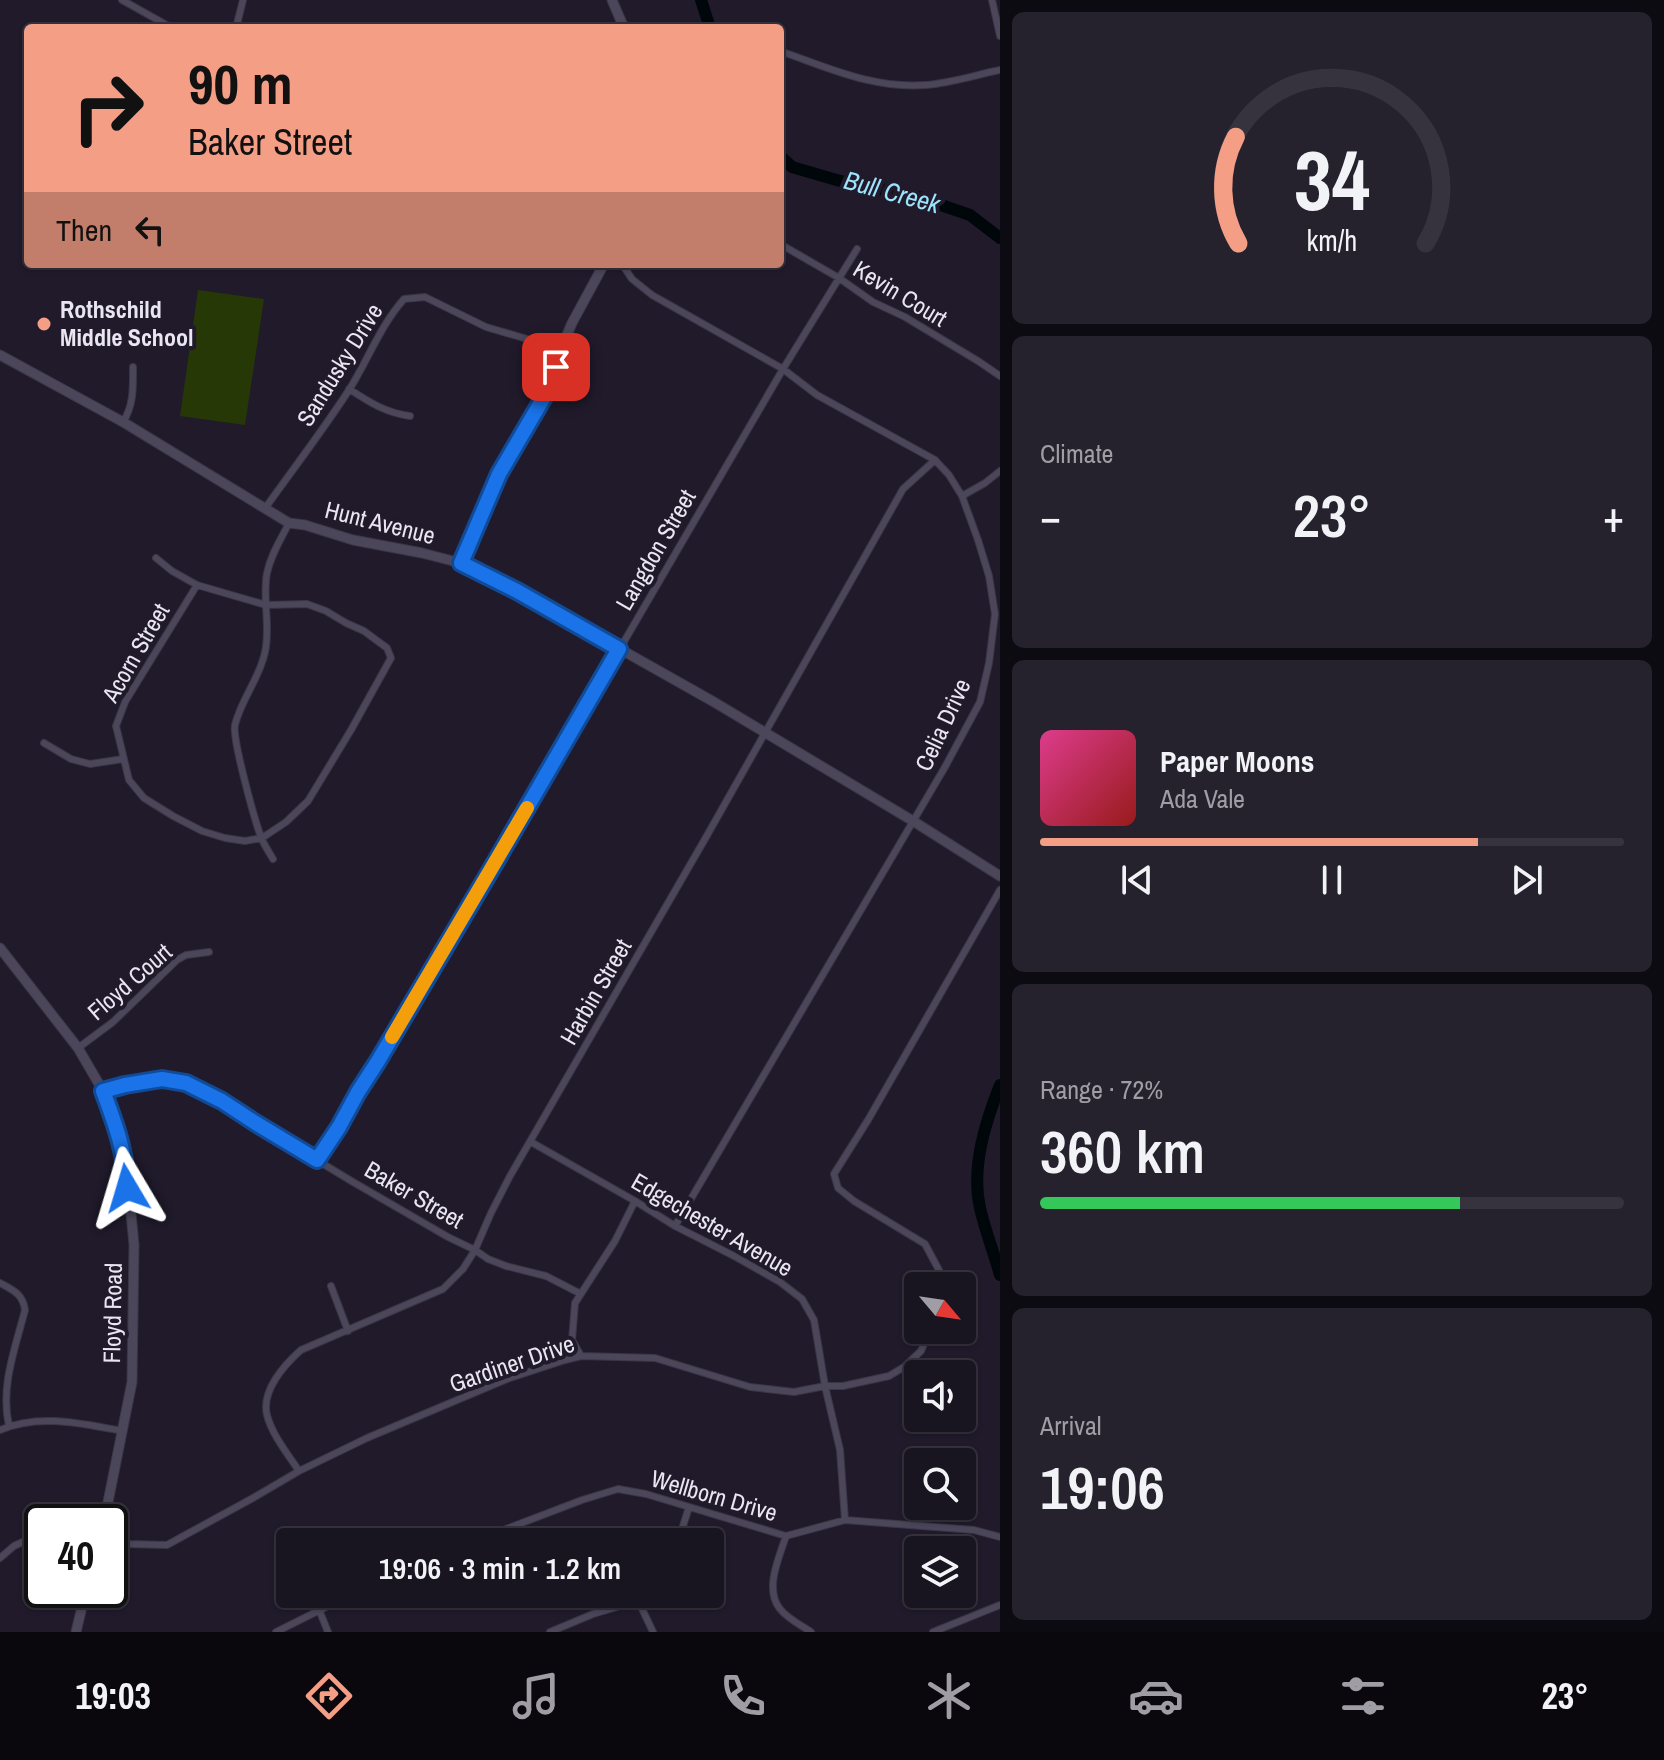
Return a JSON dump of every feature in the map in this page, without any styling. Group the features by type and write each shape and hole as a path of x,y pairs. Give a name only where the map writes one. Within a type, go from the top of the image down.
{"street":[{"path":"122,0 165,24"},
{"path":"237,24 243,0"},
{"path":"612,0 622,24"},
{"path":"992,0 1000,36"},
{"path":"784,52 868,81 903,86 930,85 1000,70"},
{"name":"Kevin Court","path":"784,246 1000,376"},
{"name":"Langdon Street","path":"317,1160 783,369 857,249"},
{"path":"461,563 499,474 551,385 572,323 602,268"},
{"name":"Celia Drive","path":"625,268 632,279 652,295 783,369 817,395 935,460 962,496 989,576 995,614 980,702 945,767 675,1226"},
{"name":"Sandusky Drive","path":"266,507 349,389 377,337 404,299 425,297 486,327 561,349"},
{"name":"Hunt Avenue","path":"0,355 123,422 289,523 461,563 517,591 752,725 1000,876"},
{"path":"123,422 130,412 133,367"},
{"path":"349,389 375,406 410,416"},
{"name":"Harbin Street","path":"299,1471 266,1412 275,1377 301,1350 443,1289 463,1269 531,1142 903,489 935,460"},
{"path":"962,496 1000,471"},
{"path":"273,859 262,838 234,729 242,701 265,655 268,632 267,575 273,551 289,523"},
{"path":"156,558 197,585 266,605 307,604 326,611 364,631 387,648 391,658 308,801 286,822 262,838"},
{"name":"Acorn Street","path":"197,585 125,702 116,726 123,759 129,780 144,798 173,816 202,831 225,838 245,841 262,838"},
{"path":"752,725 759,743"},
{"path":"44,743 71,759 90,764 123,759"},
{"path":"940,1272 925,1244 854,1201 838,1188 834,1174 1000,890"},
{"name":"Floyd Road","path":"0,948 78,1048 103,1091 126,1162 134,1245 132,1382 108,1504"},
{"name":"Floyd Court","path":"78,1048 113,1022 177,960 186,955 209,952"},
{"name":"Baker Street","path":"103,1091 162,1079 186,1083 222,1101 488,1259 546,1276 581,1294"},
{"name":"Edgechester Avenue","path":"531,1142 675,1226 780,1282 802,1299 814,1320 840,1450 845,1520"},
{"path":"565,1360 572,1340 575,1303 615,1241 635,1201"},
{"path":"0,1283 18,1293 24,1301 25,1310 4,1398 9,1426"},
{"path":"331,1286 348,1331"},
{"path":"572,1340 581,1356"},
{"name":"Gardiner Drive","path":"128,1544 167,1545 299,1471 367,1438 493,1385 565,1360 581,1356 655,1358 750,1387 794,1392 889,1376 904,1367 924,1344"},
{"path":"0,1430 52,1420 123,1431"},
{"name":"Wellborn Drive","path":"509,1528 618,1489 646,1494 786,1536 845,1520 974,1530 1000,1537"},
{"path":"682,1528 689,1507"},
{"path":"786,1536 776,1568 773,1595 780,1609 811,1632"},
{"path":"0,1558 24,1541"},
{"path":"933,1632 1000,1605"},
{"path":"76,1632 82,1608"},
{"path":"276,1632 327,1608"},
{"path":"550,1632 613,1608"},
{"path":"644,1608 653,1632"},
{"path":"320,1612 328,1632"}],"green space":[{"path":"198,290 264,299 245,425 180,416"}],"waterway":[{"name":"Bull Creek","path":"701,0 709,24"},
{"name":"Bull Creek","path":"784,160 792,167 840,181 915,196 970,215 1000,238"},
{"name":"Bull Creek","path":"1000,1085 985,1130 977,1177 980,1208 1000,1275"}],"slow traffic":[{"path":"392,1037 527,808"}],"place":[{"name":"Rothschild Middle School","path":"44,324"}],"route":[{"path":"127,1188 126,1162 103,1091 162,1079 186,1083 222,1101 317,1160 619,649 461,563 499,474 551,385 556,367"}]}
